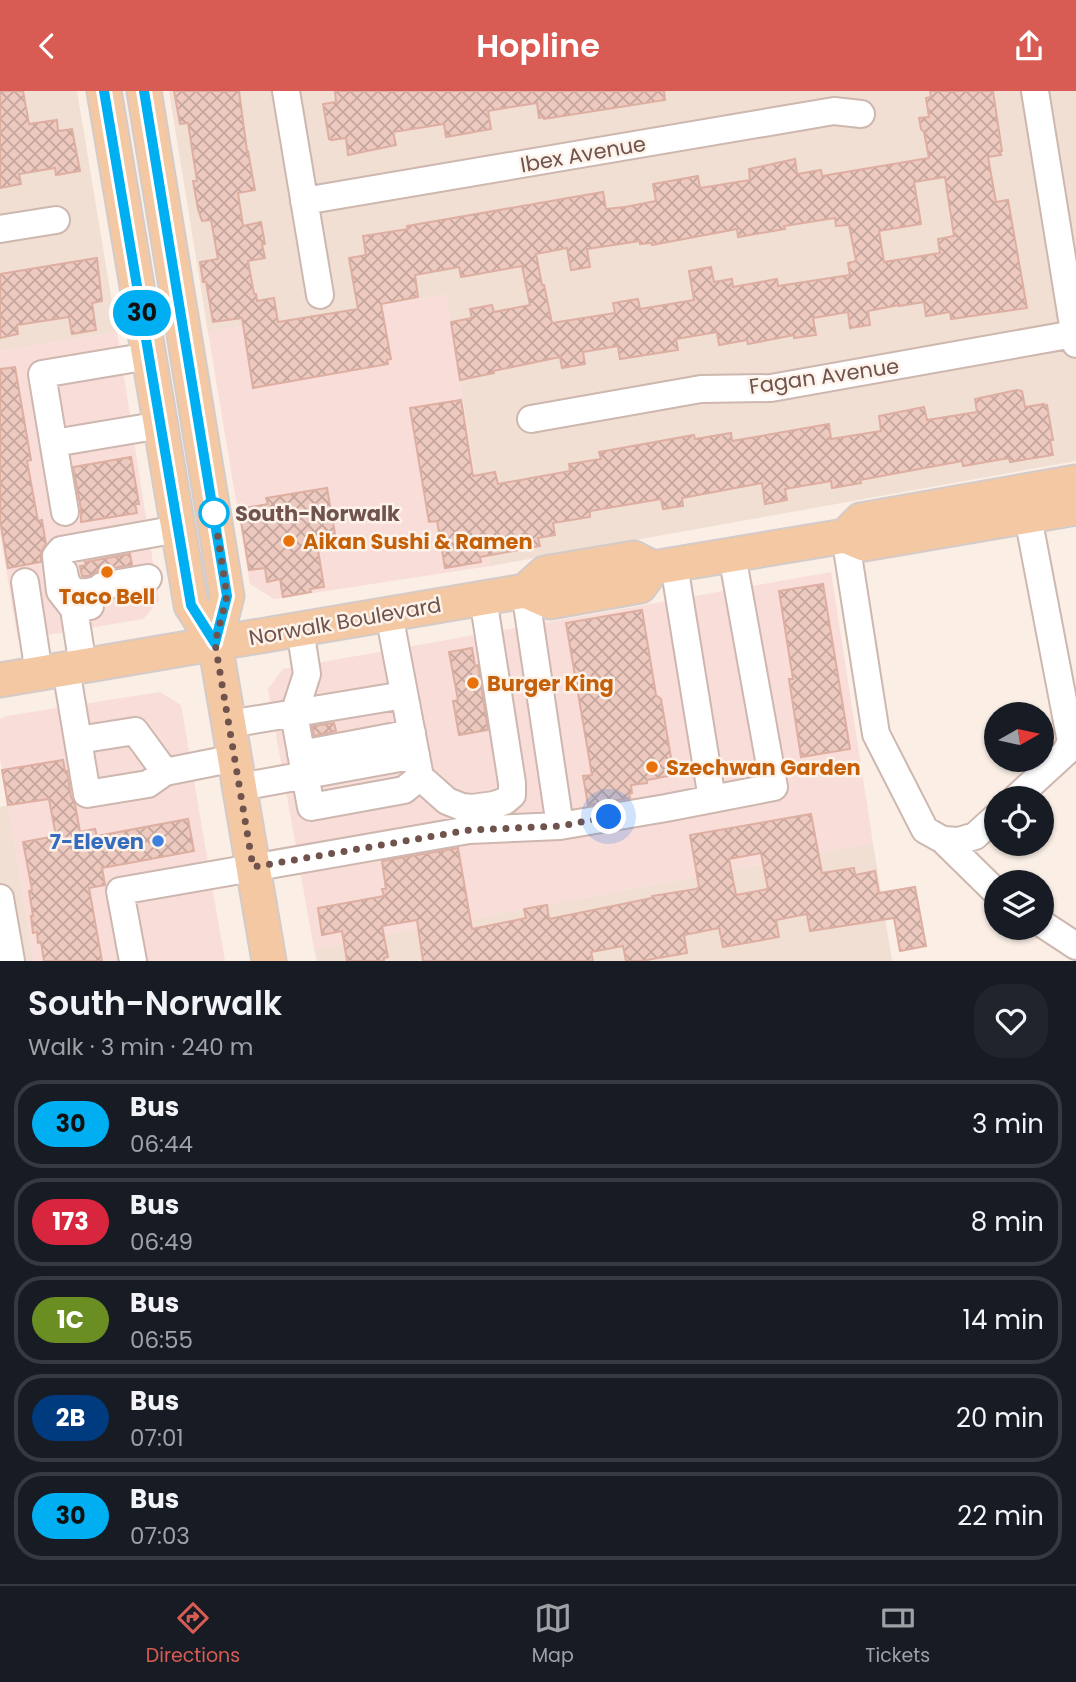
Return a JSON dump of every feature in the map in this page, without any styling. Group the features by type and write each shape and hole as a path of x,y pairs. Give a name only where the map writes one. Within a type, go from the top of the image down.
{"main road":[{"path":"104,91 191,605 215,643 269,961"},
{"path":"144,91 227,596 215,643"},
{"name":"Norwalk Boulevard","path":"845,536 861,520 1076,482"},
{"name":"Norwalk Boulevard","path":"0,680 525,591 550,602 640,586 663,566 845,536 864,544 1076,508"}],"street":[{"path":"286,91 320,295"},
{"path":"1035,91 1075,339"},
{"name":"Ibex Avenue","path":"304,201 834,111 861,114"},
{"path":"0,229 56,220"},
{"name":"Fagan Avenue","path":"531,419 701,389 771,388 1075,339"},
{"path":"65,512 42,374 149,356"},
{"path":"54,443 161,425"},
{"path":"1028,517 1073,725 1071,742 1065,753 1029,786"},
{"path":"63,669 74,609 60,591 56,556 61,550 178,530"},
{"path":"141,536 148,577"},
{"path":"845,536 876,734 925,830 943,840 984,880"},
{"path":"114,541 109,550 70,557 64,566 66,584 79,593 97,591 102,586 148,577"},
{"path":"133,961 120,891 469,830 560,826 774,787 732,555"},
{"path":"663,566 712,799"},
{"path":"74,609 124,601 148,577"},
{"path":"25,582 63,669 87,794 148,784 165,772 237,772 299,743 412,735"},
{"path":"525,591 560,826"},
{"path":"389,614 412,735 447,801 472,808 494,805 512,795 507,745 483,598"},
{"path":"300,629 307,674 299,743 310,807 404,790 412,735"},
{"path":"229,725 299,743 412,735"},
{"path":"78,740 135,730 165,772"},
{"path":"943,840 959,841 975,836 984,828"},
{"path":"0,898 10,961"},
{"path":"1054,932 1076,946"}],"shaded area":[{"path":"0,91 77,91 117,332 0,351"},
{"path":"169,91 1076,91 1076,461 490,566 446,295 208,332"},
{"path":"446,295 490,566 274,599 250,584 208,332"},
{"path":"117,332 159,601 143,619 18,640 0,533 0,351"},
{"path":"831,572 873,843 314,949 268,689 283,669"},
{"path":"160,692 181,705 225,961 33,961 0,758 0,719"},
{"path":"8,805 33,961 0,961 0,807"},
{"path":"873,843 892,961 317,961 314,949"}],"building":[{"path":"0,91 23,91 29,124 57,120 58,131 72,129 80,171 56,175 55,168 19,174 21,184 0,188"},
{"path":"174,91 239,91 255,190 238,193 243,226 261,222 265,244 262,244 265,258 248,261 257,301 274,298 278,322 358,309 349,258 366,255 363,236 603,192 606,209 625,207 656,201 653,184 698,176 700,188 750,180 749,169 795,159 797,174 821,170 822,176 929,158 919,118 929,117 926,98 931,97 930,91 993,91 1002,151 1001,155 988,157 996,202 1008,200 1027,308 951,319 950,312 926,316 924,302 899,305 868,311 870,325 850,328 848,312 813,318 816,335 794,338 794,335 748,344 747,340 719,345 717,332 676,339 678,350 620,359 618,346 583,352 585,364 562,368 560,357 460,380 451,322 472,318 470,309 492,305 494,312 530,305 522,266 461,277 459,267 415,275 418,297 381,304 391,359 387,360 388,364 253,388 242,318 213,322 200,262 218,259 211,220 202,221 198,209 193,181 197,181 188,123 180,124","holes":["945,177 954,236 938,239 940,253 884,262 879,231 921,224 914,182","835,218 836,226 849,225 856,261 848,263 850,275 778,286 777,279 733,287 732,279 714,282 711,267 689,271 694,300 640,309 638,299 613,303 615,313 552,323 536,254 567,248 571,270 590,267 587,249 640,241 640,244 652,245 737,229 738,237"]},
{"path":"335,91 664,91 665,100 544,119 539,118 537,103 499,109 488,111 491,129 446,137 444,124 393,132 396,145 348,155 346,138 329,139 323,104 336,102"},
{"path":"97,258 102,301 92,303 96,330 72,334 69,317 17,325 18,334 0,338 0,274"},
{"path":"15,367 31,460 27,461 38,521 42,520 46,544 41,552 41,562 8,568 0,520 0,369"},
{"path":"1022,391 1025,407 1047,405 1053,455 1010,462 1009,458 963,466 962,461 860,480 861,483 832,488 831,481 785,489 787,500 765,504 762,483 682,498 683,506 663,509 661,499 590,511 590,517 553,523 555,535 538,538 540,546 480,557 481,562 445,568 437,521 429,522 410,408 461,400 473,476 495,472 498,484 570,471 569,464 601,459 599,452 694,435 695,439 731,433 732,441 829,424 831,439 881,431 879,416 924,407 927,420 977,412 975,399"},
{"path":"131,457 139,504 135,504 137,513 81,522 73,467"},
{"name":"Aikan Sushi & Ramen","path":"327,488 335,534 332,534 334,547 318,550 324,587 283,597 280,579 267,582 265,568 249,570 239,509 268,504 266,498"},
{"path":"130,554 132,565 99,570 90,576 82,576 80,566 86,565 85,562"},
{"path":"823,584 850,749 801,757 789,679 793,679 779,591"},
{"path":"642,610 656,695 661,699 674,775 631,785 630,798 588,805 583,776 592,775 566,623"},
{"name":"Burger King","path":"472,648 475,666 478,665 488,730 459,735 453,701 458,700 449,652"},
{"path":"334,723 336,731 314,736 312,726"},
{"path":"63,760 80,832 95,829 97,836 188,819 194,851 102,868 105,885 89,888 102,961 44,961 41,942 38,943 37,932 33,933 29,891 32,890 23,842 56,836 49,799 8,805 2,770"},
{"path":"811,814 822,873 854,868 855,875 875,871 879,893 915,887 926,946 900,951 894,918 810,931 807,914 776,920 779,937 723,947 719,928 684,935 687,953 641,961 626,961 623,946 591,952 593,961 423,961 417,920 382,926 388,957 384,958 384,961 347,961 342,931 322,935 318,908 384,896 382,889 386,889 382,861 458,848 472,929 526,918 524,909 547,905 549,919 696,889 699,887 690,835","holes":["761,853 768,889 736,895 729,859"]}],"bus line":[{"name":"30","path":"104,91 191,605 215,643 227,596 144,91"}],"place":[{"name":"South-Norwalk","path":"214,513"},
{"name":"Aikan Sushi & Ramen","path":"289,541"},
{"name":"Taco Bell","path":"107,572"},
{"name":"Burger King","path":"473,683"},
{"name":"Szechwan Garden","path":"652,767"},
{"name":"7-Eleven","path":"158,841"}],"route":[{"path":"214,513 213,506 227,596 215,643 253,867 469,830 560,826 609,817"}]}
